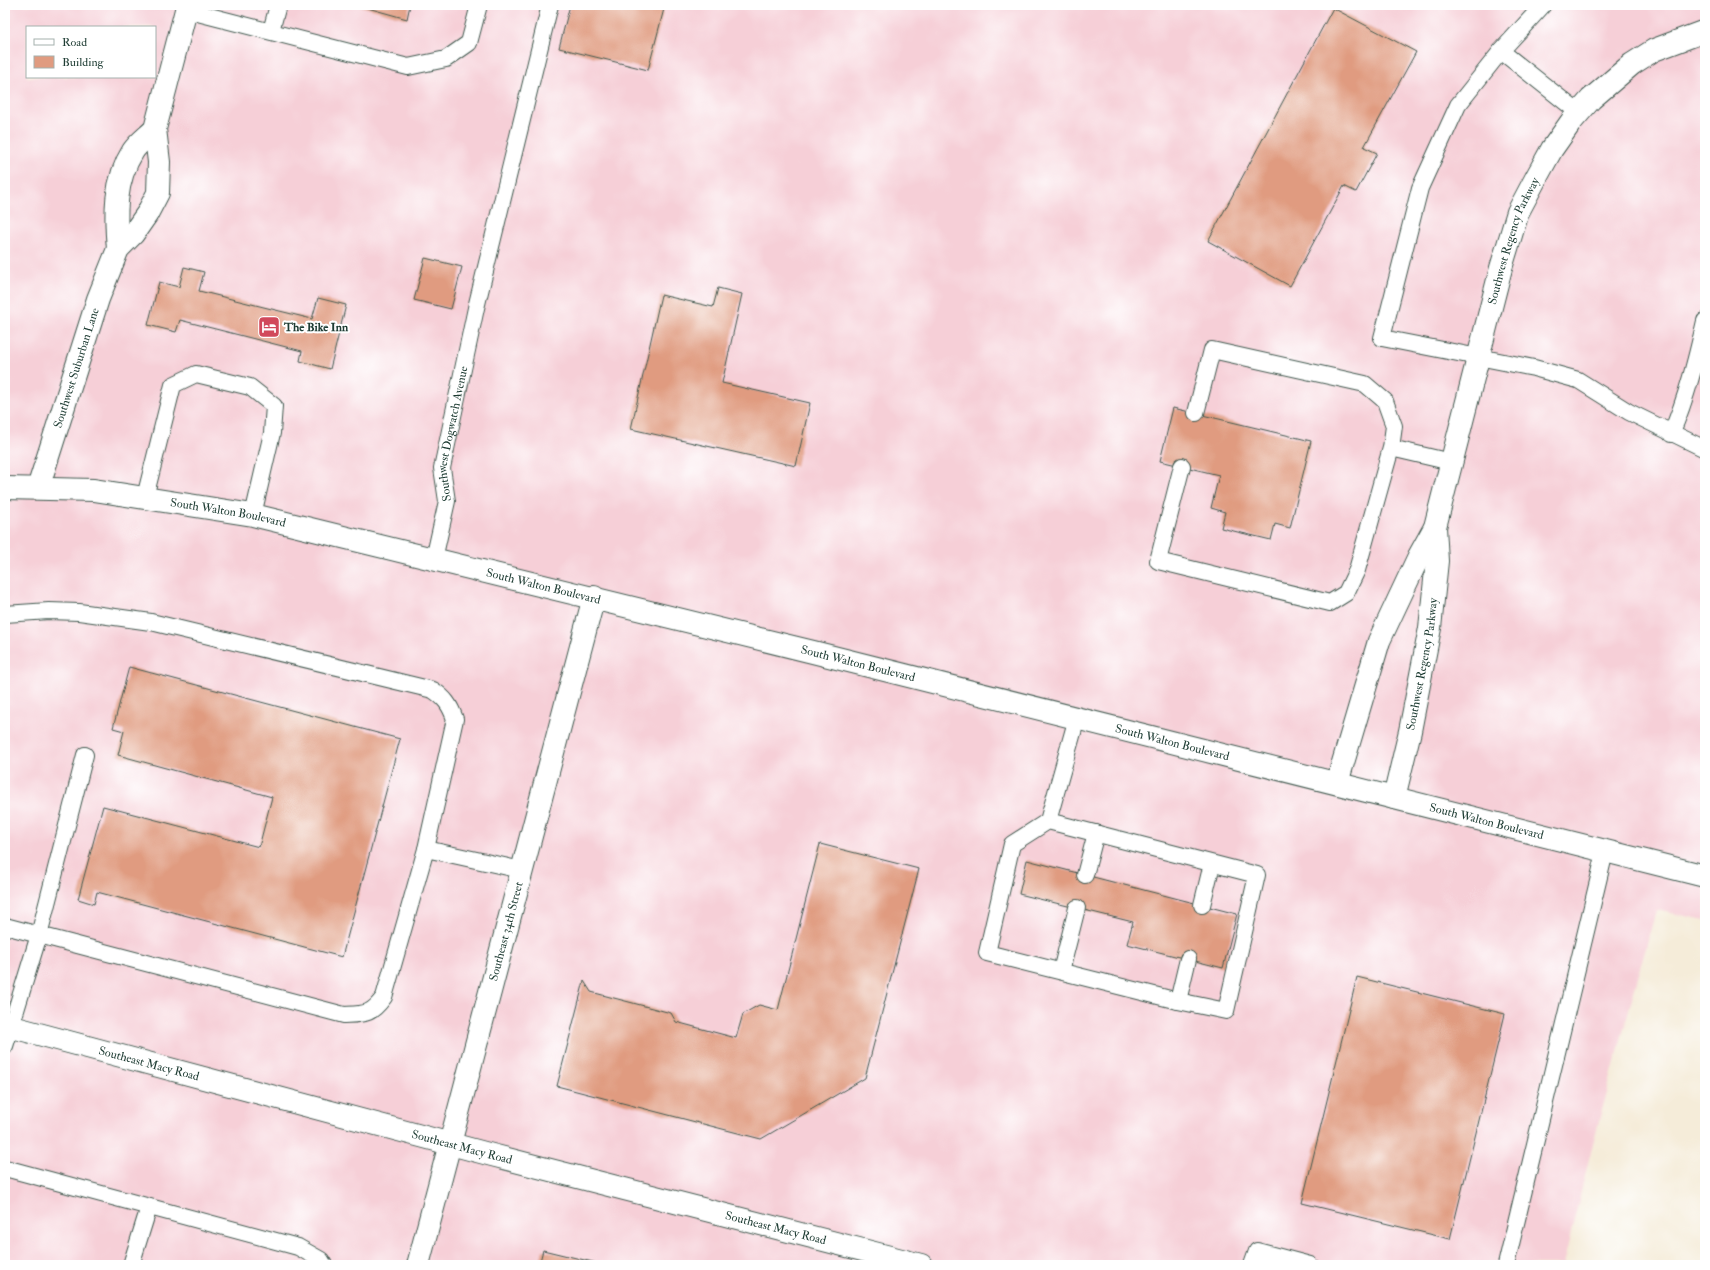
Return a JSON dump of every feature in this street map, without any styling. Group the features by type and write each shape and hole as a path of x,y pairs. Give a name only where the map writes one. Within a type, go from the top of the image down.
{"street":[{"name":"Southwest Suburban Lane","path":"38,488 98,299 118,249 133,234 147,214 158,193 159,162 155,129 186,10"},
{"name":"Southwest Regency Parkway","path":"1337,783 1379,641 1419,556 1435,527 1501,268 1518,212 1552,149 1591,99 1632,64 1654,50 1705,31"},
{"name":"Southwest Suburban Lane","path":"118,249 116,216 119,183 134,150 155,129"},
{"name":"South Walton Boulevard","path":"5,488 94,490 253,515 594,597 1705,876"},
{"name":"Southwest Regency Parkway","path":"1394,798 1410,731 1430,628 1437,561 1435,527"},
{"name":"Southeast 34th Street","path":"418,1265 594,597"},
{"name":"Southeast Macy Road","path":"7,1033 450,1144 921,1265"}],"lane":[{"path":"271,31 278,5"},
{"path":"186,10 408,67 446,59 469,43 479,5"},
{"name":"Southwest Dogwatch Avenue","path":"434,559 447,501 442,468 476,308 550,5"},
{"path":"1543,5 1501,51 1458,105 1420,188 1382,338 1534,368 1578,380 1629,412 1671,434 1705,449"},
{"path":"1501,51 1579,113"},
{"path":"1671,434 1681,411 1689,386 1705,321"},
{"path":"1182,466 1158,562 1330,603 1346,593 1357,570 1391,448 1394,426 1385,401 1365,384 1212,350 1196,413"},
{"path":"145,497 173,385 196,374 250,387 274,406 272,433 253,515"},
{"path":"1391,448 1451,462"},
{"path":"5,614 49,611 79,612 151,622 433,690 442,696 449,704 455,719 426,849 384,997 376,1008 362,1014 344,1015 5,926"},
{"path":"1048,821 1257,875 1226,1011 1178,1001 987,953 1012,844 1048,821 1077,718"},
{"path":"7,1033 39,934 85,755"},
{"path":"1085,875 1096,833"},
{"path":"426,849 522,870"},
{"path":"1506,1265 1605,852"},
{"path":"1202,905 1212,864"},
{"path":"1061,971 1077,908"},
{"path":"1178,1001 1188,959"},
{"path":"5,1168 298,1247 321,1260 324,1265"},
{"path":"131,1265 149,1207"},
{"path":"1252,1265 1257,1251 1310,1265"}],"shaded area":[{"path":"5,5 1705,5 1705,920 1656,910 1591,1151 1563,1265 5,1265"}],"building":[{"path":"357,5 410,5 407,19"},
{"path":"570,5 665,5 648,70 559,48"},
{"path":"1333,8 1416,52 1364,147 1377,153 1356,192 1344,186 1290,286 1208,241"},
{"path":"425,258 462,267 451,309 414,300"},
{"path":"184,267 204,272 199,291 312,319 318,298 346,305 330,369 300,361 302,351 180,320 176,332 148,325 159,282 179,287"},
{"path":"718,288 742,294 722,383 810,403 796,466 631,429 661,295 713,307"},
{"path":"1173,408 1311,441 1290,528 1275,524 1271,540 1221,528 1225,512 1211,508 1219,475 1160,461"},
{"path":"129,667 400,739 342,957 97,892 94,904 78,899 103,806 259,847 272,797 118,755 124,731 113,728"},
{"path":"820,844 919,869 865,1078 761,1139 557,1086 584,981 591,992 671,1013 676,1022 736,1038 743,1014 759,1005 778,1010"},
{"path":"1027,860 1237,914 1223,968 1127,944 1133,922 1019,894"},
{"path":"1357,977 1505,1014 1450,1239 1302,1203"},
{"path":"543,1250 601,1264 601,1265 539,1265"}],"place":[{"name":"The Bike Inn","path":"269,327"}]}
